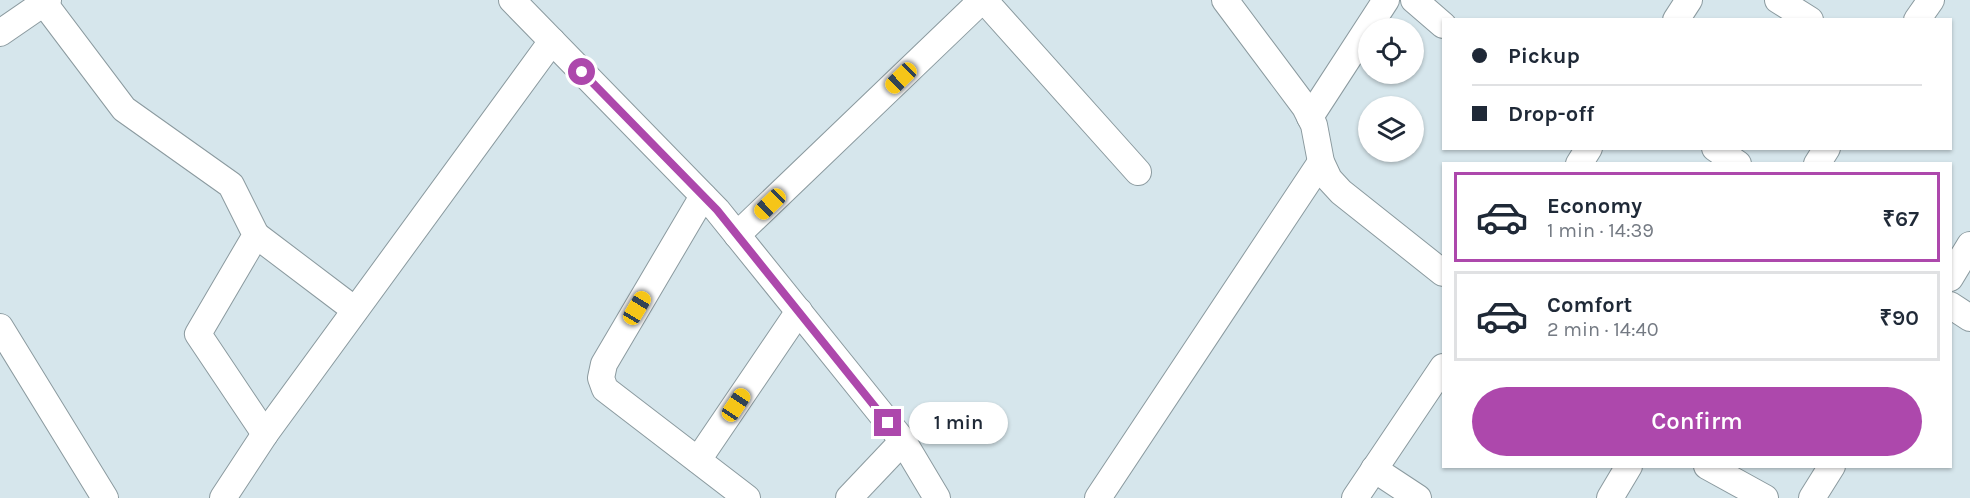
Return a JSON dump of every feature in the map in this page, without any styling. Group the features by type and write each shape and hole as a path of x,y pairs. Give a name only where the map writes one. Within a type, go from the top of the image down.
{"street":[{"path":"737,235 983,0 1137,172"},
{"path":"1225,0 1305,107 1314,125 1321,162 1329,179 1341,192 1442,272"},
{"path":"1310,117 1386,0"},
{"path":"1414,0 1442,24"},
{"path":"1664,0 1671,18"},
{"path":"1677,18 1689,0"},
{"path":"1778,0 1807,18"},
{"path":"1918,18 1931,0"},
{"path":"516,1 552,41 704,196 903,441 937,498"},
{"path":"0,33 46,2 124,109 231,185 256,235 355,310"},
{"path":"223,498 265,434 552,41"},
{"path":"1718,150 1735,162"},
{"path":"1098,498 1321,162"},
{"path":"704,196 604,364 601,378 605,389 747,498"},
{"path":"256,235 198,334 265,434"},
{"path":"1952,275 1970,245"},
{"path":"1952,306 1970,318"},
{"path":"698,460 799,311"},
{"path":"0,327 105,498"},
{"path":"1355,498 1442,368"},
{"path":"849,498 903,441"},
{"path":"1610,498 1628,468"},
{"path":"1711,468 1765,498"},
{"path":"1812,498 1831,468"},
{"path":"1374,469 1418,498"}],"route":[{"path":"582,72 717,210 888,423"}]}
